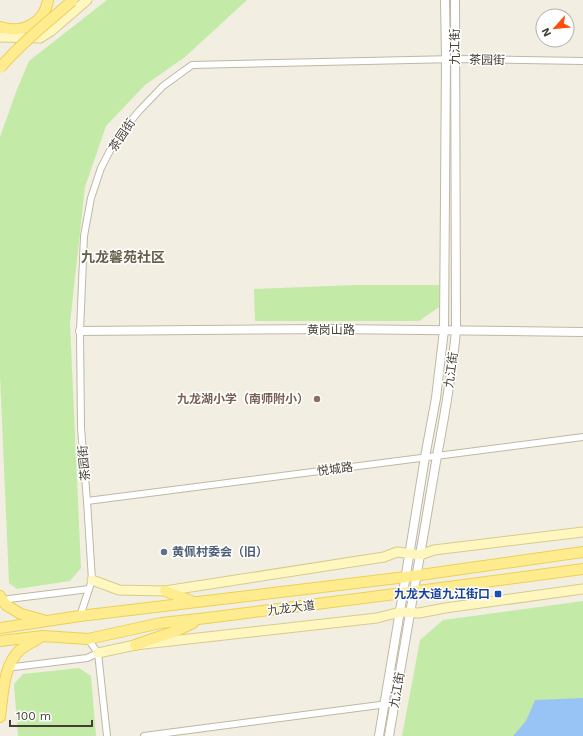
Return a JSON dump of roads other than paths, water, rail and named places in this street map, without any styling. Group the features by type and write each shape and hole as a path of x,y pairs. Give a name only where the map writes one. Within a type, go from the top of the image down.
{"main road":[{"path":"0,27 16,30 37,22 43,14 48,0"},
{"path":"0,37 40,38 59,25 87,0"},
{"path":"0,68 23,44 73,1"},
{"path":"92,580 119,590 165,591 384,557 397,552 420,555 434,550 583,532"},
{"name":"九龙大道","path":"0,628 80,616 406,577 583,552"},
{"name":"九龙大道","path":"0,641 43,636 88,639 161,623 414,592 583,569"},
{"path":"98,653 135,645 377,618 400,612 419,613 583,589"},
{"path":"165,591 196,603"},
{"path":"4,598 6,605 21,614 47,621"},
{"path":"135,645 176,631 199,619"},
{"path":"0,717 6,678 12,660 21,650 43,636"}],"street":[{"name":"九江街","path":"379,736 436,398 444,330 445,0"},
{"name":"九江街","path":"389,736 444,423 456,331 455,0"},
{"name":"茶园街","path":"80,616 92,580 81,428 80,331 84,236 91,198 101,168 116,139 139,110 163,86 192,65 446,59 583,61"},
{"name":"黄岗山路","path":"80,331 333,329 583,332"},
{"name":"悦城路","path":"87,501 583,437"},
{"path":"4,598 89,589"},
{"path":"88,639 98,653 107,736"},
{"path":"14,667 87,658 98,653"},
{"path":"144,736 395,703"}],"water":[{"path":"583,698 583,736 513,736 526,721 535,700"}],"place":[{"name":"九龙湖小学（南师附小）","path":"317,399"},
{"name":"黄佩村委会（旧）","path":"164,552"},
{"name":"九龙大道九江街口","path":"498,594"}],"district":[{"name":"九龙馨苑社区","path":"123,257"}]}
